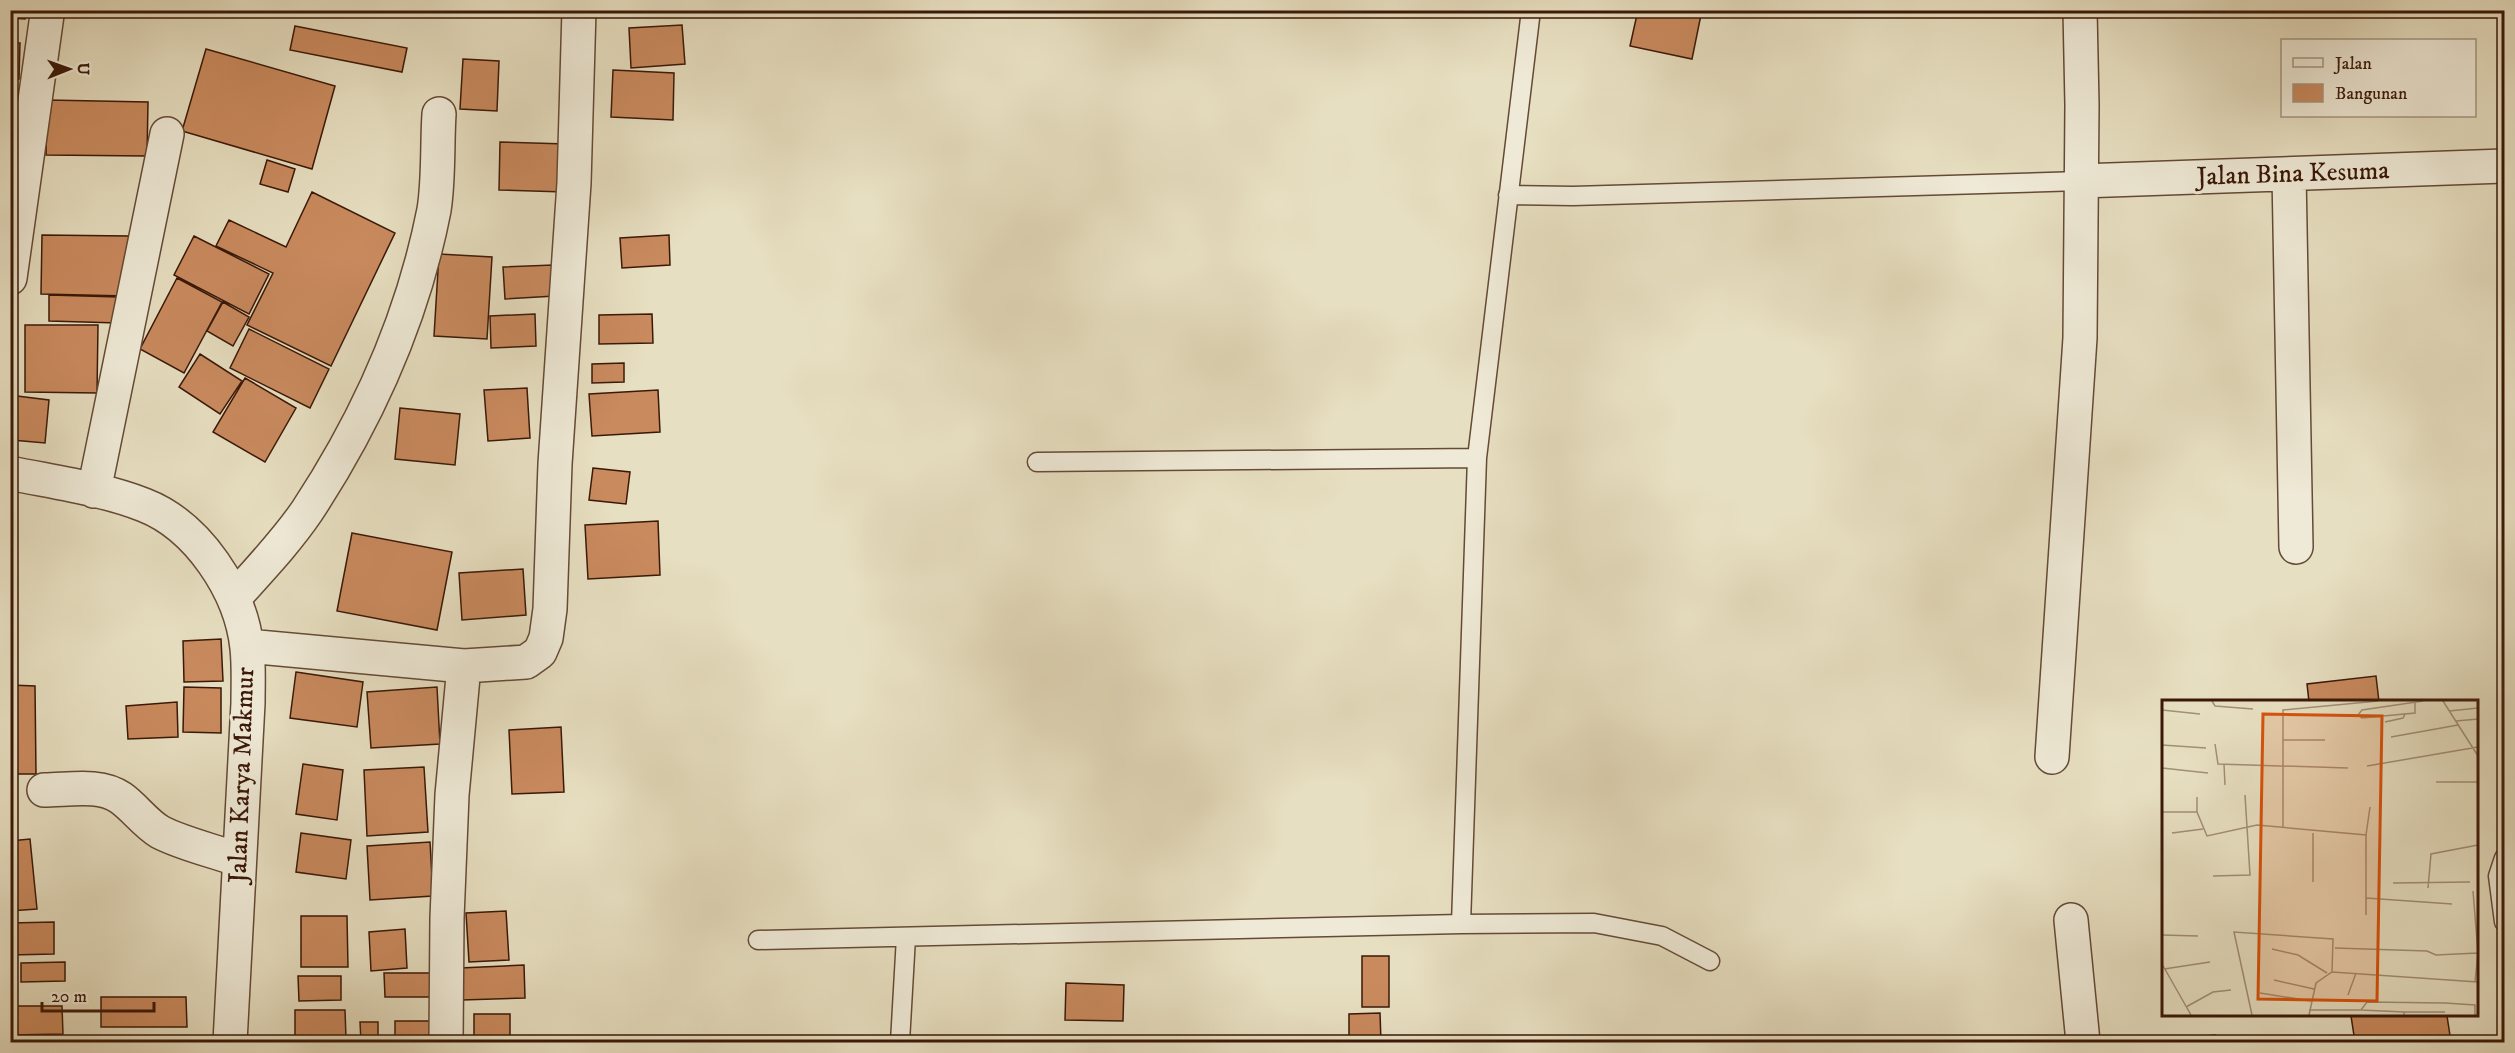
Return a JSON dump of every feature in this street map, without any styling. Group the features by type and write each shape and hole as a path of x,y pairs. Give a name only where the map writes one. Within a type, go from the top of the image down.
{"street":[{"path":"247,646 464,666 526,662 540,652 546,638 550,609 555,464 574,183 579,10"},
{"path":"2052,757 2080,338 2080,10"},
{"path":"10,278 47,15"},
{"path":"234,598 272,556 306,512 362,418 393,347 417,285 434,207 439,114"},
{"path":"94,491 167,135"},
{"name":"Jalan Bina Kesuma","path":"2081,181 2505,166"},
{"path":"2289,174 2296,547"},
{"name":"Jalan Karya Makmur","path":"10,472 145,505 176,522 206,550 234,598 247,646 248,703 230,1042"},
{"path":"446,1042 447,918 452,795 464,666"},
{"path":"44,790 101,789 113,793 160,832 239,860"},
{"path":"2071,920 2083,1042"}],"lane":[{"path":"1461,924 1477,458 1531,10"},
{"path":"1508,195 1574,196 2081,181"},
{"path":"1037,462 1477,458"},
{"path":"2505,858 2498,876 2505,922"},
{"path":"758,940 1594,923 1662,936 1710,961"},
{"path":"900,1042 906,937"}],"building":[{"path":"10,10 25,10 25,19 10,18"},
{"path":"1638,10 1702,10 1692,59 1630,46"},
{"path":"682,25 685,64 631,68 629,28"},
{"path":"295,26 407,48 402,72 290,50"},
{"path":"10,43 20,43 19,79 10,79"},
{"path":"206,49 335,86 312,169 182,131"},
{"path":"463,59 499,61 497,111 460,109"},
{"path":"613,70 674,73 673,120 611,117"},
{"path":"47,100 148,102 147,156 46,155"},
{"path":"500,142 566,144 564,192 499,190"},
{"path":"267,160 295,169 288,192 260,184"},
{"path":"312,192 395,233 331,366 247,325 273,273 216,246 229,220 286,247"},
{"path":"42,235 129,236 127,296 41,294"},
{"path":"669,235 670,265 622,268 620,238"},
{"path":"194,236 269,274 249,314 174,275"},
{"path":"439,254 492,257 487,339 434,336"},
{"path":"553,265 555,296 505,299 503,267"},
{"path":"177,278 222,302 184,373 140,349"},
{"path":"49,295 119,297 118,323 49,321"},
{"path":"223,302 249,317 233,346 207,331"},
{"path":"535,314 536,346 491,348 490,316"},
{"path":"652,314 653,343 599,344 599,315"},
{"path":"25,325 98,325 97,393 25,392"},
{"path":"249,329 329,369 310,408 230,368"},
{"path":"200,354 242,381 220,414 179,387"},
{"path":"624,363 624,382 592,383 592,364"},
{"path":"245,378 296,408 265,462 213,432"},
{"path":"527,388 530,438 488,441 484,390"},
{"path":"658,390 660,432 592,436 589,394"},
{"path":"17,396 49,400 45,443 12,440"},
{"path":"400,408 460,414 455,465 395,459"},
{"path":"593,468 630,472 626,504 589,500"},
{"path":"658,521 660,575 588,579 585,525"},
{"path":"352,533 452,552 437,630 337,611"},
{"path":"523,569 526,615 462,620 459,573"},
{"path":"221,639 223,681 184,682 183,641"},
{"path":"296,672 363,682 357,727 290,718"},
{"path":"2376,676 2379,700 2309,700 2307,684"},
{"path":"10,685 35,686 36,774 10,774"},
{"path":"184,687 221,688 221,733 183,732"},
{"path":"437,687 440,744 371,748 367,692"},
{"path":"177,702 178,737 128,739 126,706"},
{"path":"561,727 564,792 512,794 509,730"},
{"path":"303,764 343,770 337,820 296,814"},
{"path":"424,767 428,832 367,836 364,770"},
{"path":"301,833 351,840 346,879 296,872"},
{"path":"30,839 37,909 10,911 10,841"},
{"path":"430,842 433,896 370,900 367,846"},
{"path":"506,911 509,960 469,962 466,913"},
{"path":"301,916 347,916 348,967 301,967"},
{"path":"54,922 54,954 10,955 10,923"},
{"path":"405,929 407,968 371,971 369,932"},
{"path":"1362,956 1389,956 1389,1007 1362,1007"},
{"path":"65,962 65,981 21,982 21,963"},
{"path":"524,965 525,998 462,1000 460,968"},
{"path":"384,973 430,973 431,997 385,997"},
{"path":"298,976 341,976 341,1000 299,1001"},
{"path":"1066,983 1124,985 1123,1021 1065,1020"},
{"path":"101,997 186,997 187,1027 101,1027"},
{"path":"10,1006 62,1006 63,1034 10,1035"},
{"path":"295,1010 345,1010 346,1038 295,1039"},
{"path":"1380,1013 1381,1042 1349,1042 1349,1014"},
{"path":"474,1014 510,1014 510,1042 474,1042"},
{"path":"2351,1017 2447,1017 2451,1042 2355,1042"},
{"path":"395,1021 430,1021 430,1042 395,1042"},
{"path":"360,1022 378,1022 378,1042 361,1042"},
{"path":"2215,1035 2215,1042 2156,1042 2156,1041"}]}
